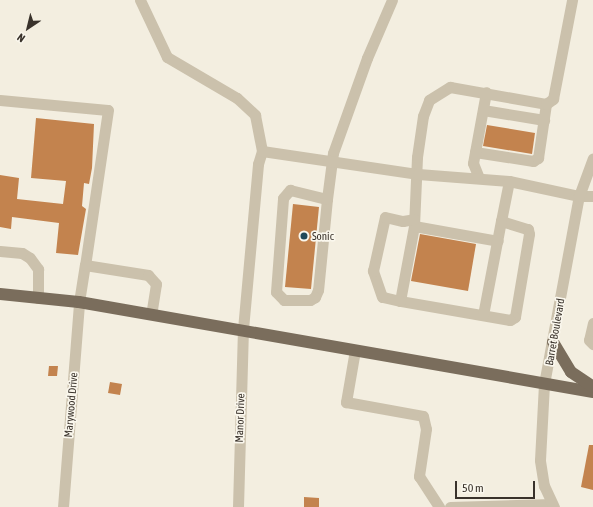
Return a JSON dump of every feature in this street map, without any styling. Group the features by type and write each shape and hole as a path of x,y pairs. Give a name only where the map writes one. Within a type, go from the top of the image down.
{"main road":[{"path":"0,294 80,302 243,329 593,392"},
{"path":"553,342 571,372 593,387"}],"street":[{"path":"140,0 167,58 237,98 255,115 262,151 418,174 509,181 579,196 593,196"},
{"path":"327,199 285,191 276,292 284,300 310,300 315,297 332,162 367,58 392,0"},
{"path":"400,301 414,223 423,116 429,100 450,87 486,92 546,104 553,99 572,0"},
{"path":"479,178 473,163 486,92"},
{"name":"Marywood Drive","path":"0,100 108,110 80,302 63,507"},
{"path":"475,152 533,161 538,158 546,104"},
{"path":"483,110 544,120"},
{"name":"Manor Drive","path":"238,507 243,329 258,164 262,151"},
{"name":"Barret Boulevard","path":"552,506 540,460 544,384 579,196 593,158"},
{"path":"483,316 509,181"},
{"path":"498,241 385,217 373,271 382,297 483,316 510,320 515,317 529,234 528,229 501,221"},
{"path":"0,251 22,253 30,258 38,269 38,298"},
{"path":"85,265 148,275 156,284 151,314"},
{"path":"593,323 589,340 593,344"},
{"path":"355,350 346,402 423,416 426,429 419,476 439,507"},
{"path":"450,507 552,506"}],"building":[{"path":"36,118 94,124 92,168 89,184 84,183 82,206 86,209 78,255 56,253 59,223 12,217 11,229 0,227 0,175 19,178 17,199 63,204 66,181 31,178"},
{"path":"487,125 535,133 532,154 483,146"},
{"path":"293,204 319,207 311,289 285,287"},
{"path":"420,234 476,244 468,291 411,281"},
{"path":"49,366 58,366 57,376 48,376"},
{"path":"110,382 122,384 120,395 108,393"},
{"path":"589,445 593,445 593,490 581,487"},
{"path":"304,497 319,498 319,507 304,507"}],"place":[{"name":"Sonic","path":"304,236"}]}
